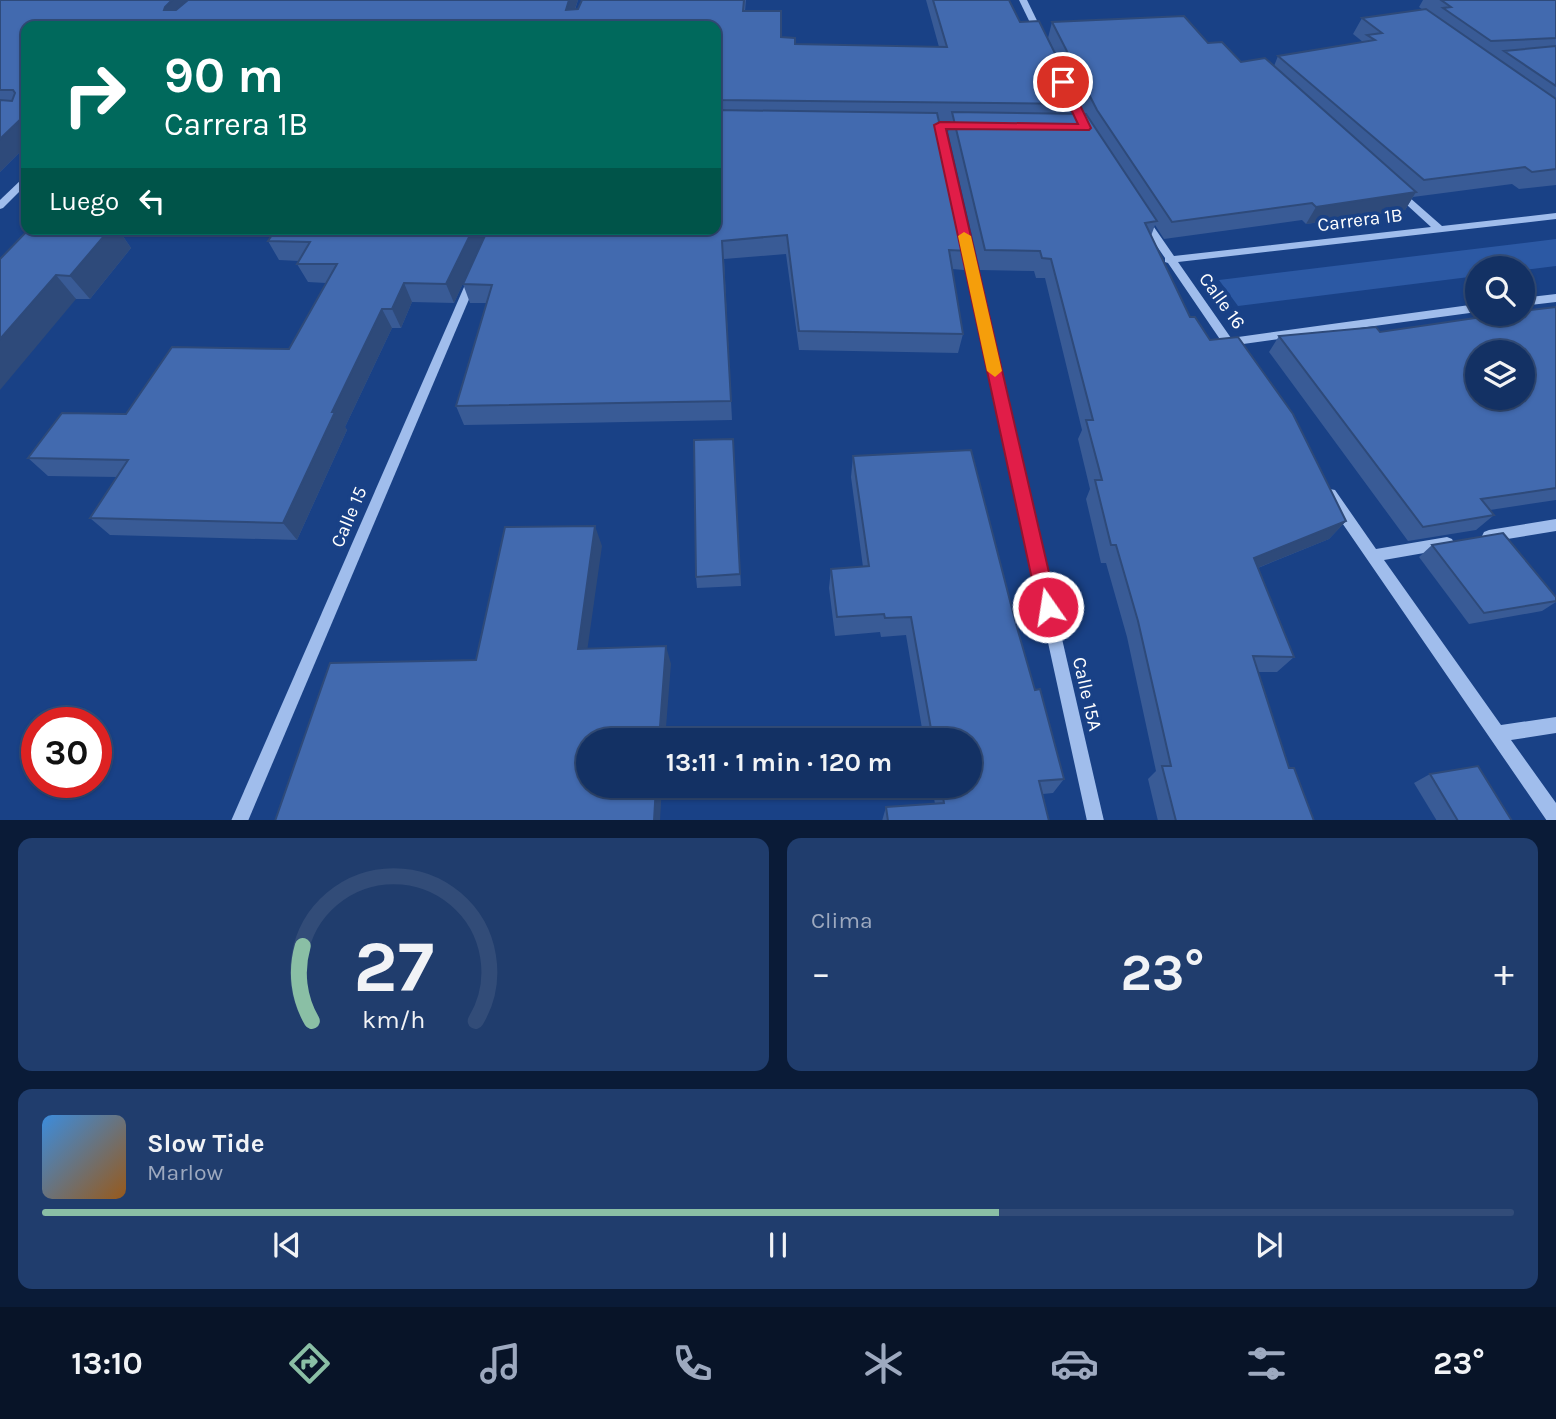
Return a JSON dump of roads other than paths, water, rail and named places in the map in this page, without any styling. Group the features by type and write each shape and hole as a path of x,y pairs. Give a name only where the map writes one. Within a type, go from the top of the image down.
{"street":[{"path":"1023,0 1046,46"},
{"path":"912,125 941,132 979,126"},
{"path":"1388,184 1439,229"},
{"path":"0,206 21,185"},
{"name":"Calle 16","path":"1139,213 1243,365"},
{"name":"Carrera 1B","path":"1169,260 1556,216"},
{"name":"Calle 15A","path":"961,221 1096,820"},
{"name":"Calle 15","path":"239,820 478,268"},
{"path":"1535,300 1556,298"},
{"path":"1228,342 1465,310"},
{"path":"1321,480 1556,818"},
{"path":"1372,556 1556,524"},
{"path":"1498,734 1556,725"}]}
